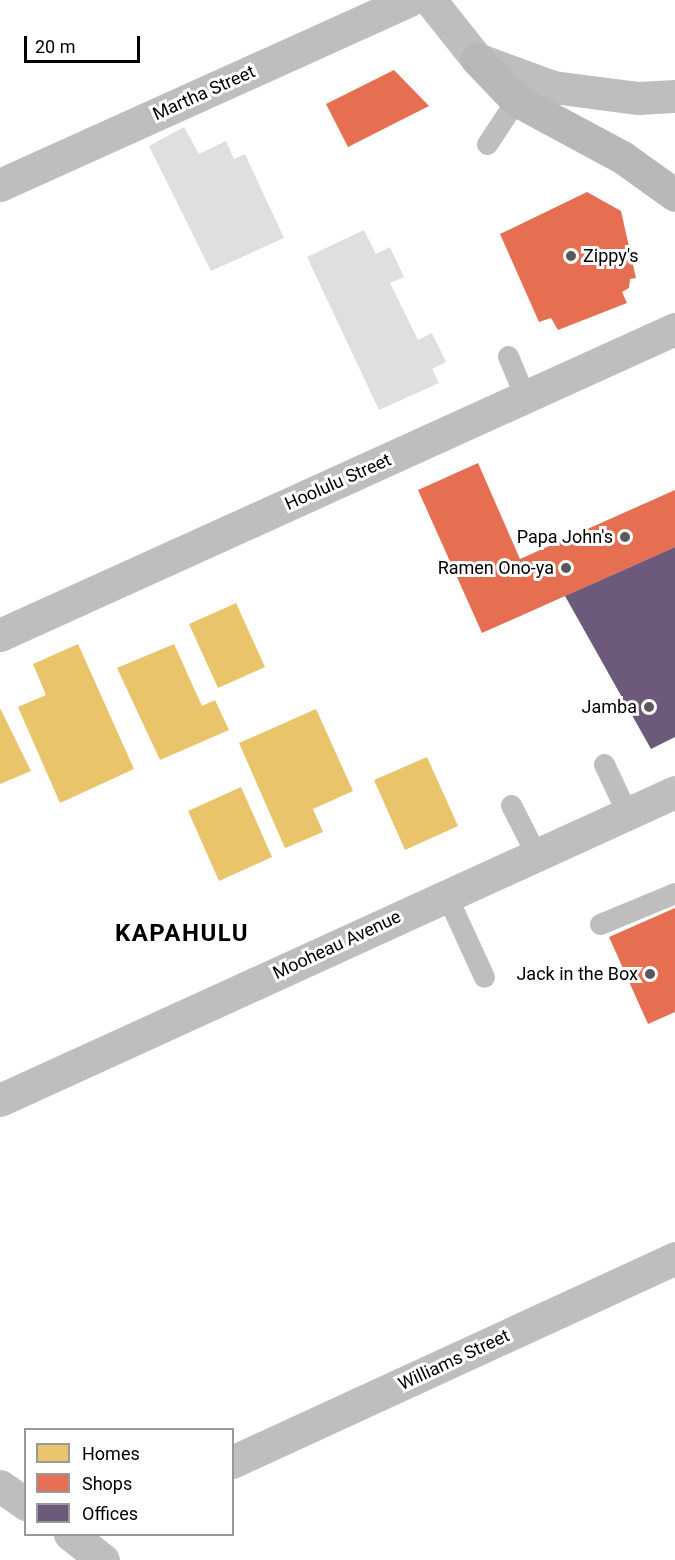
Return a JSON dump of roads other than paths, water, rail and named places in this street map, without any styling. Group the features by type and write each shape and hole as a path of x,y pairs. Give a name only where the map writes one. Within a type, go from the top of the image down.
{"main road":[{"path":"477,59 516,100 622,158 675,195"}],"street":[{"name":"Martha Street","path":"0,185 409,0"},
{"path":"430,0 477,59 553,87 638,98 675,96"},
{"name":"Hoolulu Street","path":"0,635 675,329"},
{"name":"Mooheau Avenue","path":"0,1100 626,811 675,792"},
{"name":"Williams Street","path":"234,1461 675,1258"},
{"path":"0,1486 24,1503"},
{"path":"73,1536 103,1560"}],"lane":[{"path":"488,144 516,100"},
{"path":"508,356 525,397"},
{"path":"604,764 626,811"},
{"path":"511,805 536,854"},
{"path":"600,924 675,893"},
{"path":"446,894 484,976"}],"place":[{"name":"Zippy's","path":"571,256"},
{"name":"Papa John's","path":"625,537"},
{"name":"Ramen Ono-ya","path":"566,568"},
{"name":"Jamba","path":"649,707"},
{"name":"Jack in the Box","path":"650,974"}],"district":[{"name":"KAPAHULU","path":"182,934"}]}
